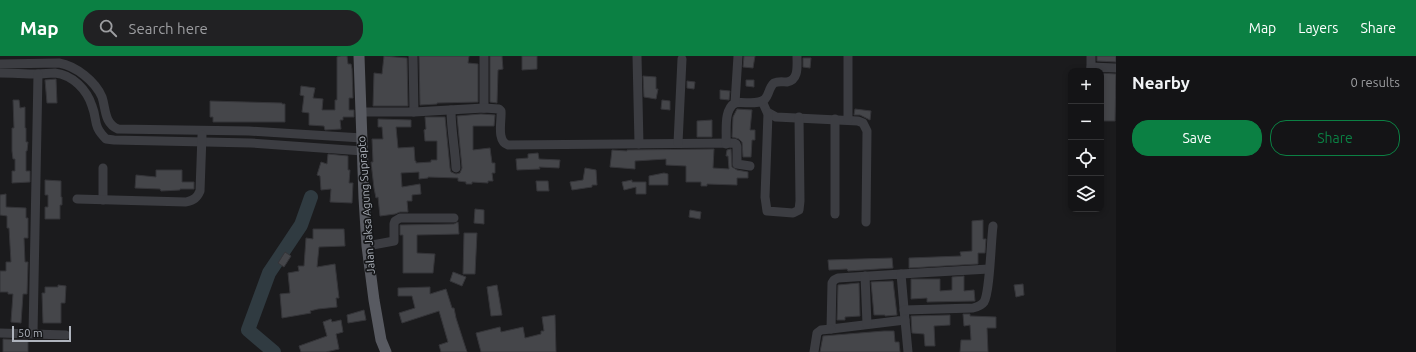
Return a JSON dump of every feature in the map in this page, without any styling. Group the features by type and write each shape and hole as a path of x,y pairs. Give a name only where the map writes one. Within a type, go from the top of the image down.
{"main road":[{"name":"Jalan Jaksa Agung Suprapto","path":"359,56 360,112 367,246 381,340 386,352"}],"street":[{"path":"413,56 414,112"},
{"path":"484,56 484,108"},
{"path":"637,56 639,144"},
{"path":"726,144 727,117 730,107 735,102 738,56"},
{"path":"735,102 762,101 766,98 772,85 775,83 791,81 794,78 797,69 797,56"},
{"path":"848,56 848,120"},
{"path":"1091,56 1091,68"},
{"path":"678,144 682,59"},
{"path":"0,64 23,60 68,65 88,79 96,89 101,97 106,118 112,127 118,129 249,131 362,138"},
{"path":"23,60 25,73"},
{"path":"1104,68 1116,68"},
{"path":"0,73 55,73 64,76 85,90 93,107 98,129 106,139 202,141 363,151"},
{"path":"33,334 38,74"},
{"path":"762,101 768,113 767,210 793,212 799,210 799,118"},
{"path":"360,112 414,112 484,108 497,109 501,111 500,136 504,144 508,145 736,144 737,165 750,166"},
{"path":"451,110 451,126 456,168"},
{"path":"768,113 776,117 858,120 863,123 867,131 866,222"},
{"path":"835,119 835,214"},
{"path":"77,200 192,201 198,197 200,191 202,130"},
{"path":"306,147 307,135"},
{"path":"103,168 103,200"},
{"path":"367,246 394,241 394,224 395,221 400,218 454,218"},
{"path":"904,310 977,307 983,303 985,299 989,269 993,226"},
{"path":"832,329 833,282 838,278 989,269"},
{"path":"902,274 908,352"},
{"path":"865,276 867,324"},
{"path":"814,352 817,333 821,330 905,320"},
{"path":"0,333 66,335"}],"building":[{"path":"347,56 348,64 351,64 353,98 349,98 349,110 354,110 354,117 343,117 343,120 340,120 341,129 325,130 324,126 309,125 309,113 302,112 304,96 300,95 301,86 315,88 313,98 323,99 322,110 335,110 335,100 337,100 337,57"},
{"path":"384,56 407,58 408,106 373,106 374,73 382,74"},
{"path":"419,56 469,56 468,63 478,64 478,102 420,105"},
{"path":"490,56 502,56 503,69 498,70 497,103 490,102"},
{"path":"522,56 537,56 537,69 522,70"},
{"path":"744,56 755,56 753,68 743,67"},
{"path":"1097,56 1116,56 1116,62 1097,61"},
{"path":"803,58 811,58 810,68 803,67"},
{"path":"1104,73 1116,74 1115,121 1104,121"},
{"path":"643,76 656,77 656,89 658,89 656,99 644,97"},
{"path":"56,79 57,103 47,103 45,80"},
{"path":"746,80 754,80 754,87 746,86"},
{"path":"687,81 695,82 694,89 687,88"},
{"path":"720,90 730,91 729,100 720,99"},
{"path":"13,100 19,100 20,108 25,107 26,142 28,142 26,151 26,171 30,171 30,182 12,183 12,171 15,171 15,159 13,159 12,151 12,128 14,128"},
{"path":"662,100 670,101 670,110 661,109"},
{"path":"210,101 282,103 285,104 285,122 213,122 213,117 210,117"},
{"path":"737,109 752,110 750,130 755,130 755,140 752,140 751,157 743,157 742,142 739,139 732,137 733,117"},
{"path":"855,109 871,111 870,120 860,115 854,115"},
{"path":"481,114 495,115 494,126 473,126 473,150 490,148 492,163 495,163 495,173 492,173 493,181 488,181 488,183 472,182 472,184 466,184 466,182 458,181 458,178 428,177 419,179 419,172 401,173 402,187 420,184 421,194 412,195 412,201 407,201 408,212 380,216 378,197 376,198 374,188 371,162 373,162 372,139 383,139 382,127 378,127 378,119 411,120 411,127 396,127 398,148 414,147 416,163 437,160 437,141 425,141 425,117 445,117 450,168 451,172 456,174 460,173 462,168 457,116"},
{"path":"712,120 712,137 697,137 697,121"},
{"path":"714,149 713,168 729,169 728,156 726,156 727,150 731,149 732,167 737,170 748,172 748,178 737,178 737,185 707,184 707,186 701,186 701,182 686,182 686,166 666,165 666,159 635,161 635,169 610,167 612,150"},
{"path":"538,153 539,159 560,160 559,168 539,167 540,169 517,170 516,159 528,158 528,154"},
{"path":"328,154 348,156 348,170 350,170 349,183 353,183 352,203 330,202 331,189 321,190 320,176 317,175 321,162 327,164"},
{"path":"585,168 596,170 597,185 572,190 570,182 583,180"},
{"path":"156,170 182,170 182,182 194,182 194,189 161,191 160,189 135,188 136,175 156,177"},
{"path":"664,173 668,174 668,185 649,185 649,176"},
{"path":"45,180 61,181 62,205 60,205 60,219 45,219 45,207 48,207 48,195 45,195"},
{"path":"632,180 632,182 646,182 646,194 636,194 636,187 624,190 622,182"},
{"path":"536,181 548,181 549,191 537,191"},
{"path":"6,194 6,207 26,208 26,218 28,218 28,238 24,238 25,262 28,262 27,294 23,294 21,323 11,322 13,294 8,294 8,292 0,292 0,271 6,271 6,262 11,262 7,216 0,215 0,195"},
{"path":"475,209 484,210 484,224 474,223"},
{"path":"690,210 701,212 700,219 689,217"},
{"path":"983,220 983,239 986,239 985,253 978,253 978,264 909,268 909,258 961,256 960,252 972,251 972,221"},
{"path":"458,222 459,234 417,235 417,253 435,254 433,273 403,273 403,235 400,235 400,225 454,224"},
{"path":"313,229 344,229 345,246 319,247 317,267 335,264 339,298 336,298 337,307 318,309 310,311 311,313 282,318 280,294 290,293 288,273 299,271 298,266 304,266 306,238 313,239"},
{"path":"464,233 477,233 475,274 463,274"},
{"path":"285,252 291,256 284,267 278,263"},
{"path":"892,258 893,268 848,271 847,269 829,270 828,260"},
{"path":"453,272 466,277 462,286 450,281"},
{"path":"964,276 964,291 974,290 975,301 927,302 927,298 911,299 911,279 940,279 940,291 952,290 952,277"},
{"path":"893,281 897,315 874,315 871,282"},
{"path":"859,283 860,316 845,317 845,320 837,320 838,285"},
{"path":"1023,284 1024,295 1016,297 1014,285"},
{"path":"58,285 66,286 65,303 61,303 61,323 43,323 42,293 45,293 45,287 58,287"},
{"path":"497,285 502,315 491,316 487,287"},
{"path":"430,287 430,294 446,289 452,308 454,308 467,352 441,352 439,345 448,342 439,311 402,323 399,313 415,308 412,296 398,296 398,288"},
{"path":"364,310 366,320 348,323 347,315"},
{"path":"963,314 970,314 970,316 996,317 996,328 987,328 988,352 960,352 961,340 971,340 970,325 964,326"},
{"path":"555,315 556,352 481,352 476,333 500,327 501,332 523,327 525,338 541,334 541,331 544,331 542,317"},
{"path":"950,315 950,325 934,326 935,346 925,346 924,334 912,333 911,316"},
{"path":"331,319 332,322 341,320 343,332 336,334 339,349 326,352 301,352 299,346 327,336 323,322"},
{"path":"894,331 895,342 899,342 900,352 820,352 823,336"},
{"path":"3,339 28,340 28,352 3,352"}],"waterway":[{"path":"274,352 248,330 269,273 301,225 311,197"}]}
